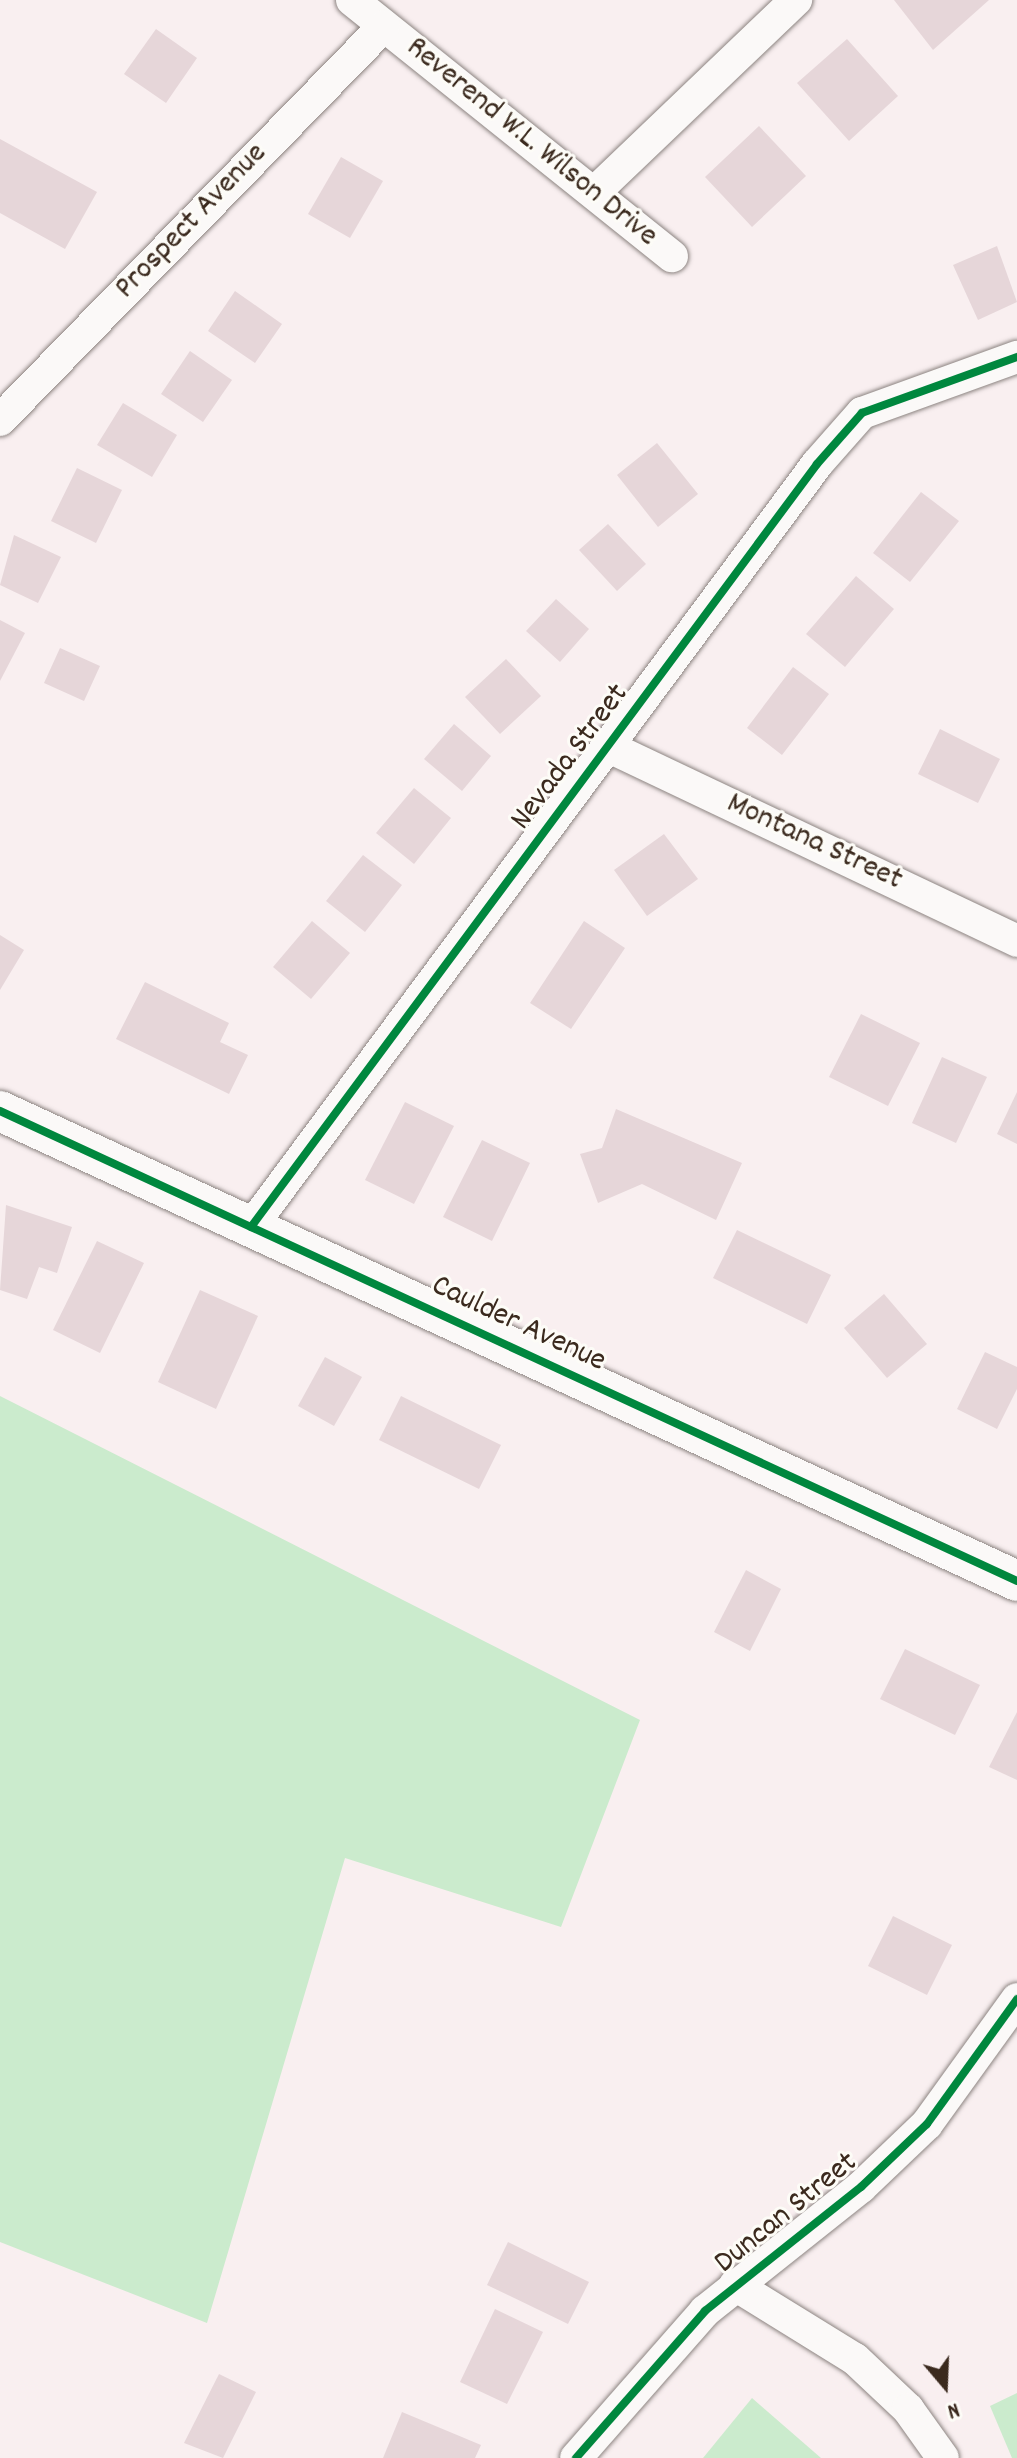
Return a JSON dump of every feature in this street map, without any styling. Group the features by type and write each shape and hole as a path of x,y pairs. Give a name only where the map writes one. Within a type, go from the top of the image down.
{"street":[{"name":"Reverend W.L. Wilson Drive","path":"352,0 596,191 672,256"},
{"path":"596,191 796,0"},
{"name":"Prospect Avenue","path":"0,420 384,26"},
{"name":"Nevada Street","path":"251,1227 862,413 1017,357"},
{"name":"Montana Street","path":"609,747 1017,941"},
{"name":"Caulder Avenue","path":"0,1111 1017,1581"},
{"name":"Duncan Street","path":"576,2458 735,2285 895,2157 975,2064 1017,1999"},
{"path":"735,2285 855,2359 908,2409 943,2458"}],"green space":[{"path":"0,1396 640,1720 561,1927 345,1858 207,2323 0,2242"},
{"path":"1017,2393 1017,2458 1012,2458 990,2406"},
{"path":"752,2398 821,2458 703,2458"}],"building":[{"path":"894,0 989,0 933,50"},
{"path":"156,29 197,58 166,103 124,74"},
{"path":"847,39 898,96 849,141 797,83"},
{"path":"759,126 806,176 752,227 705,177"},
{"path":"0,139 97,192 65,249 0,213"},
{"path":"341,157 383,181 350,238 308,214"},
{"path":"997,246 1017,302 978,320 953,265"},
{"path":"235,291 282,324 255,363 208,331"},
{"path":"190,351 232,380 203,422 161,394"},
{"path":"123,403 177,435 152,477 97,445"},
{"path":"657,443 698,494 658,527 617,475"},
{"path":"77,468 122,490 96,543 51,521"},
{"path":"921,492 959,521 910,582 873,553"},
{"path":"608,524 646,564 617,591 579,550"},
{"path":"14,535 61,557 38,603 0,585"},
{"path":"856,576 894,609 845,667 806,634"},
{"path":"556,599 589,629 560,662 526,631"},
{"path":"0,620 25,633 0,681"},
{"path":"60,648 100,666 84,701 44,683"},
{"path":"506,659 541,696 500,734 465,697"},
{"path":"793,667 829,694 782,755 747,728"},
{"path":"454,724 491,756 462,791 424,759"},
{"path":"940,729 1000,759 978,803 918,774"},
{"path":"414,788 451,818 414,864 376,833"},
{"path":"664,834 698,879 647,916 614,870"},
{"path":"363,855 402,885 365,932 326,901"},
{"path":"312,921 350,953 311,999 273,967"},
{"path":"584,921 625,948 571,1029 530,1003"},
{"path":"0,935 24,950 0,990"},
{"path":"145,982 229,1023 220,1042 248,1055 229,1094 116,1039"},
{"path":"861,1014 920,1043 888,1106 829,1077"},
{"path":"942,1057 987,1077 956,1143 912,1123"},
{"path":"1017,1092 1017,1144 997,1134"},
{"path":"405,1102 454,1126 414,1204 365,1180"},
{"path":"616,1109 742,1163 716,1220 642,1184 598,1203 580,1154 602,1148"},
{"path":"482,1140 530,1163 492,1241 443,1217"},
{"path":"6,1205 72,1227 57,1273 39,1267 27,1299 0,1290"},
{"path":"737,1230 831,1275 807,1324 713,1278"},
{"path":"97,1241 144,1263 100,1353 53,1330"},
{"path":"200,1290 258,1316 216,1409 158,1382"},
{"path":"884,1294 927,1344 887,1378 844,1328"},
{"path":"985,1352 1017,1367 1017,1389 997,1429 957,1409"},
{"path":"325,1357 362,1377 334,1426 298,1406"},
{"path":"401,1396 501,1445 479,1489 379,1440"},
{"path":"746,1570 781,1589 750,1651 714,1632"},
{"path":"905,1649 980,1685 955,1735 880,1699"},
{"path":"1017,1712 1017,1780 989,1767"},
{"path":"893,1916 952,1945 927,1995 868,1966"},
{"path":"508,2242 589,2282 568,2324 487,2285"},
{"path":"495,2309 543,2332 507,2404 460,2382"},
{"path":"219,2374 256,2392 223,2458 184,2443"},
{"path":"402,2412 481,2445 475,2458 383,2458"}],"cycle path":[{"path":"251,1227 817,464 862,413 1017,357"},
{"path":"0,1111 1017,1581"},
{"path":"576,2458 705,2311 861,2187 927,2124 1017,1999"}]}
